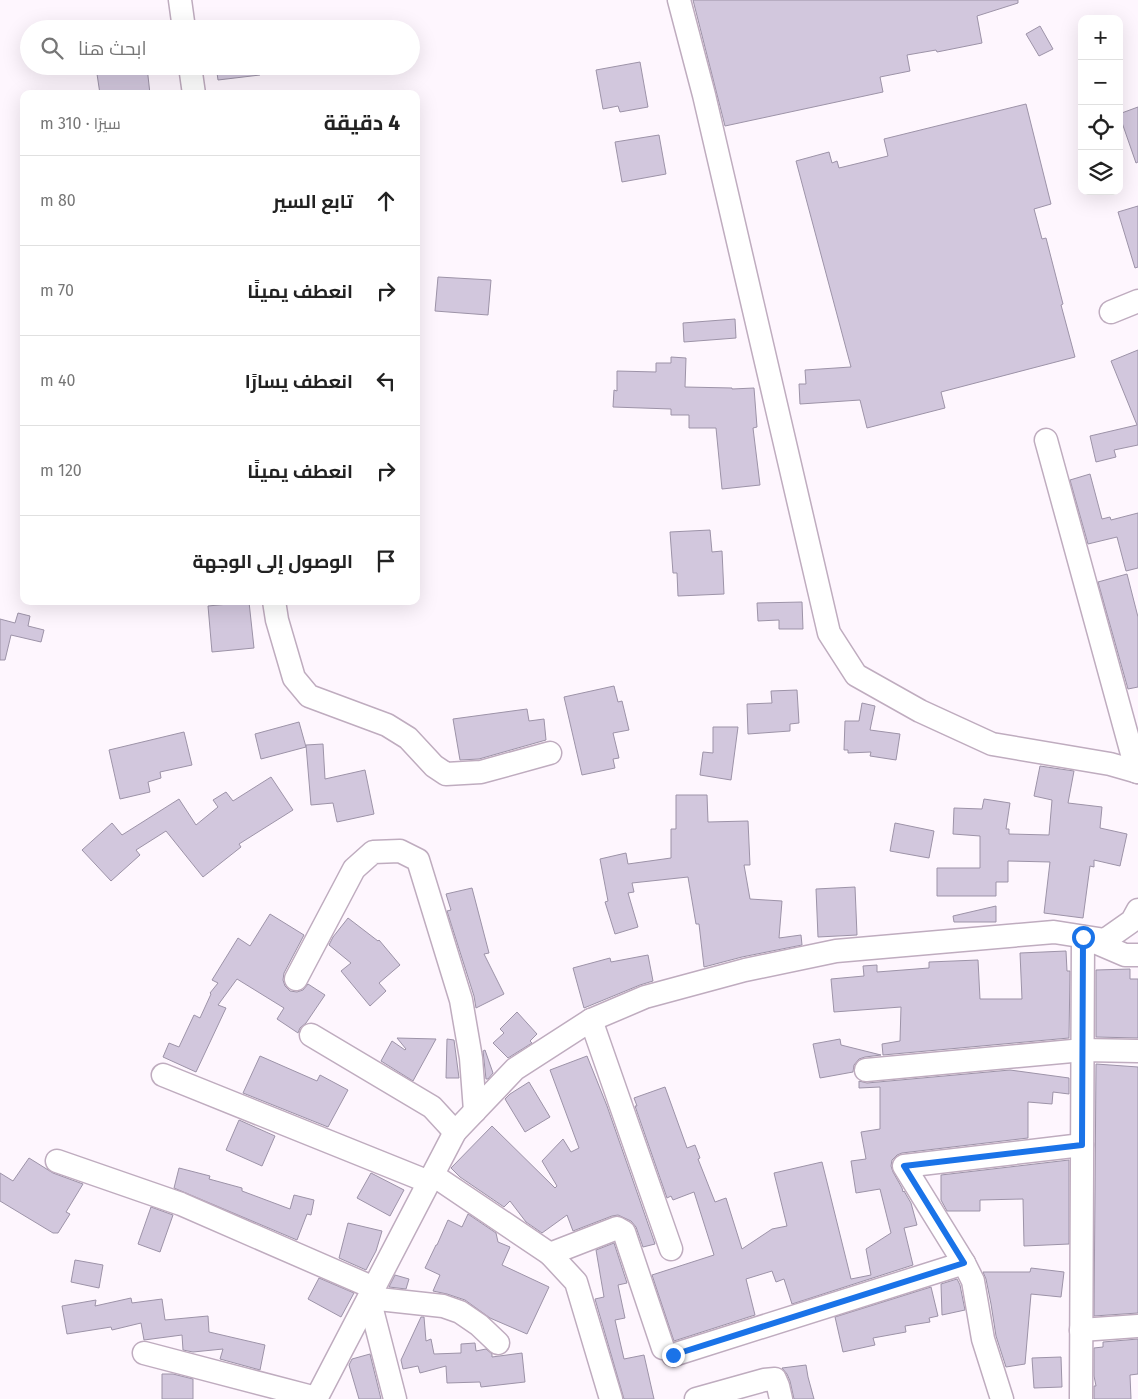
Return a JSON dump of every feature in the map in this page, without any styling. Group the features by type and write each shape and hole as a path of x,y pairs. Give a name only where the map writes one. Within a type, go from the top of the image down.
{"street":[{"path":"180,0 183,20"},
{"path":"679,0 704,95 829,633 856,675 920,711 992,744 1110,764 1137,772"},
{"path":"191,75 193,90"},
{"path":"1111,312 1138,301"},
{"path":"1046,440 1137,772"},
{"path":"275,605 277,620 294,678 310,696 387,725 408,738 434,766 446,774 480,772 550,753"},
{"path":"296,979 354,869 374,852 400,850 418,860 461,1000 471,1058 475,1111"},
{"path":"144,1353 316,1398 455,1132 515,1068 591,1020 645,997 745,970 836,951 1054,932 1105,940 1132,921 1138,910"},
{"path":"1083,937 1125,955 1138,955"},
{"path":"1081,1399 1083,937"},
{"path":"591,1020 671,1249"},
{"path":"311,1035 432,1107 455,1132"},
{"path":"866,1070 1082,1050 1138,1051"},
{"path":"163,1075 431,1179 550,1254 576,1282 611,1399"},
{"path":"1002,1399 983,1339 973,1281 964,1263 904,1166 1082,1145"},
{"path":"58,1160 181,1204 371,1293 443,1306 460,1312 479,1325 498,1344"},
{"path":"550,1254 617,1228 624,1232 668,1351 964,1263"},
{"path":"371,1293 395,1399"},
{"path":"1081,1330 1138,1326"},
{"path":"696,1399 764,1380 774,1379 781,1399"}],"building":[{"path":"693,0 1018,0 1018,3 977,16 982,43 937,52 936,50 907,55 910,71 880,77 883,92 725,126"},
{"path":"1040,26 1053,49 1039,56 1026,34"},
{"path":"640,62 648,107 620,112 618,106 603,109 596,70"},
{"path":"97,75 148,75 150,90 99,90"},
{"path":"217,75 260,75 218,80"},
{"path":"1026,104 1051,204 1034,209 1042,239 1046,238 1075,357 941,392 945,408 867,428 860,400 800,404 799,384 806,384 805,370 851,367 796,161 829,152 832,163 837,161 839,168 888,156 884,139"},
{"path":"1138,107 1138,162 1136,163 1123,126 1123,113"},
{"path":"659,135 666,174 622,182 615,142"},
{"path":"1138,206 1138,267 1135,268 1118,212"},
{"path":"438,277 491,280 488,315 435,311"},
{"path":"735,319 736,338 684,342 683,323"},
{"path":"1138,350 1138,445 1114,450 1116,457 1096,462 1090,436 1137,425 1111,361"},
{"path":"671,357 686,358 685,387 754,388 757,427 753,428 760,485 722,489 716,428 689,428 689,415 671,415 671,409 613,407 614,390 617,391 617,371 656,372 656,363 671,363"},
{"path":"1090,474 1102,519 1110,517 1111,520 1138,513 1138,568 1126,571 1117,537 1088,544 1070,480"},
{"path":"710,530 712,552 722,551 724,594 678,596 677,573 673,573 670,532"},
{"path":"1127,574 1138,617 1138,687 1128,689 1098,582"},
{"path":"802,602 803,629 779,629 779,620 758,621 757,603"},
{"path":"249,605 254,648 212,652 208,606"},
{"path":"18,613 30,616 28,626 44,630 41,642 11,635 5,660 0,660 0,619 15,623"},
{"path":"614,686 618,702 622,701 629,730 613,733 619,758 613,759 615,768 582,775 564,697"},
{"path":"797,690 799,723 790,724 790,731 748,734 747,704 772,703 771,691"},
{"path":"862,703 875,706 870,730 900,734 896,760 870,756 871,752 848,753 848,750 844,750 845,721 859,721"},
{"path":"527,709 529,721 544,719 546,740 479,759 460,760 453,719"},
{"path":"299,722 306,747 261,759 255,734"},
{"path":"713,727 738,727 731,780 700,775 703,752 713,753"},
{"path":"184,732 192,765 160,772 161,778 148,782 150,792 120,799 109,750"},
{"path":"323,744 325,779 365,770 374,814 337,822 333,803 311,805 306,745"},
{"path":"1040,766 1074,771 1068,803 1102,807 1100,828 1127,834 1120,866 1094,860 1094,867 1090,866 1083,918 1044,913 1050,862 1008,861 1008,882 996,882 996,896 937,896 937,868 980,868 980,836 953,834 954,808 982,809 984,799 1010,803 1006,829 1009,829 1009,834 1049,835 1052,800 1034,796"},
{"path":"271,777 293,810 239,844 241,847 203,877 166,831 136,850 140,855 111,881 82,850 112,823 122,835 179,799 196,825 218,807 213,800 226,792 233,801"},
{"path":"676,795 707,795 708,822 748,821 750,865 744,865 750,899 782,901 779,938 801,935 802,945 704,967 699,924 696,924 688,877 632,883 634,892 628,893 638,927 615,934 605,902 608,901 600,859 626,853 628,864 671,858 671,829 676,829"},
{"path":"895,823 934,831 929,858 890,851"},
{"path":"855,887 857,935 818,937 816,889"},
{"path":"472,888 489,953 484,954 504,994 476,1008 474,996 447,911 451,910 446,894"},
{"path":"996,906 996,922 954,922 953,916"},
{"path":"270,914 304,935 284,973 283,980 285,986 290,991 297,992 303,990 308,984 325,995 306,1023 300,1028 298,1033 277,1019 284,1008 237,979 218,1005 226,1008 196,1072 163,1057 169,1043 179,1047 194,1015 200,1018 210,993 218,983 212,980 238,938 250,946"},
{"path":"348,918 379,940 400,965 379,983 386,991 370,1006 341,971 351,963 329,945"},
{"path":"1066,951 1067,971 1070,971 1069,1038 883,1055 882,1044 900,1041 901,1007 834,1012 831,979 864,976 863,966 877,965 877,972 929,968 929,962 978,960 980,999 1022,999 1020,953"},
{"path":"648,955 653,981 584,1008 573,968 610,958 611,962"},
{"path":"1130,969 1130,979 1138,979 1138,1038 1096,1037 1096,970"},
{"path":"517,1012 537,1034 530,1041 532,1043 508,1058 493,1043 504,1033 500,1029"},
{"path":"397,1038 436,1039 413,1081 381,1061 392,1041 406,1049"},
{"path":"447,1039 454,1040 459,1078 446,1078"},
{"path":"840,1039 841,1045 881,1055 859,1059 854,1065 853,1072 820,1078 813,1044"},
{"path":"485,1050 493,1073 488,1079 486,1079 483,1051"},
{"path":"260,1056 317,1081 320,1075 348,1090 328,1127 243,1093"},
{"path":"587,1056 607,1106 655,1244 643,1247 636,1227 631,1221 618,1215 573,1231 567,1215 542,1233 526,1222 510,1201 504,1207 460,1177 451,1168 492,1126 555,1188 557,1186 542,1161 563,1139 571,1152 579,1148 550,1070"},
{"path":"1096,1064 1138,1067 1138,1313 1094,1316"},
{"path":"1010,1070 1069,1078 1069,1094 1053,1092 1052,1104 1028,1102 1028,1138 902,1153 892,1160 893,1172 911,1203 917,1225 904,1228 913,1265 792,1304 784,1279 776,1282 772,1271 746,1279 755,1315 674,1341 652,1275 714,1255 694,1192 673,1200 671,1196 667,1198 635,1106 637,1106 634,1098 665,1087 687,1148 695,1145 700,1158 698,1159 715,1202 726,1198 742,1249 772,1229 787,1226 774,1173 822,1162 851,1279 871,1275 866,1249 891,1233 880,1189 856,1193 851,1161 866,1159 861,1132 880,1129 880,1087 859,1088 859,1081 867,1083"},
{"path":"529,1082 550,1117 525,1132 505,1099"},
{"path":"239,1120 275,1136 262,1166 226,1150"},
{"path":"29,1158 53,1173 83,1184 66,1212 70,1214 58,1233 53,1233 0,1201 0,1173 13,1181"},
{"path":"1069,1160 1069,1244 1024,1246 1023,1199 980,1200 980,1211 947,1211 941,1200 941,1175"},
{"path":"179,1168 210,1176 209,1179 242,1188 242,1191 290,1209 294,1195 314,1200 311,1215 307,1214 297,1240 174,1188"},
{"path":"371,1173 404,1190 390,1216 357,1198"},
{"path":"151,1207 173,1215 160,1252 138,1244"},
{"path":"468,1214 496,1233 498,1242 510,1247 502,1265 549,1287 527,1334 490,1318 465,1300 433,1291 440,1275 425,1268 448,1220 462,1227"},
{"path":"348,1223 382,1231 376,1251 366,1270 339,1258"},
{"path":"614,1243 627,1283 618,1285 625,1318 615,1320 624,1359 644,1355 654,1399 624,1399 595,1299 604,1297 596,1250"},
{"path":"75,1260 103,1265 99,1288 71,1282"},
{"path":"1031,1268 1064,1272 1061,1297 1031,1294 1025,1364 1006,1367 996,1336 986,1279 983,1272 1030,1272"},
{"path":"395,1275 409,1279 406,1289 389,1287"},
{"path":"319,1278 354,1293 341,1317 308,1299"},
{"path":"957,1279 965,1310 942,1315 941,1284"},
{"path":"931,1287 938,1316 929,1318 930,1322 905,1326 906,1332 873,1338 875,1345 843,1352 835,1317"},
{"path":"131,1298 132,1303 162,1299 165,1320 208,1316 209,1332 265,1345 260,1370 220,1359 223,1349 193,1352 183,1350 182,1335 144,1340 141,1323 112,1330 111,1327 67,1334 62,1306 96,1300 95,1306"},
{"path":"421,1317 424,1317 426,1341 431,1339 434,1354 461,1353 461,1344 475,1343 476,1351 486,1349 492,1354 492,1357 522,1353 525,1382 481,1387 480,1382 447,1383 446,1366 420,1373 418,1366 403,1369 401,1360"},
{"path":"1138,1339 1138,1374 1130,1375 1131,1399 1094,1399 1094,1386 1096,1386 1094,1348 1103,1347 1103,1342"},
{"path":"370,1354 381,1399 359,1399 349,1365 352,1359"},
{"path":"1061,1357 1062,1387 1034,1388 1032,1358"},
{"path":"806,1365 814,1399 794,1399 790,1381 782,1368"},
{"path":"162,1374 173,1374 193,1379 193,1399 162,1399"}],"route":[{"path":"673,1355 964,1263 904,1166 1082,1145 1083,937"}]}
